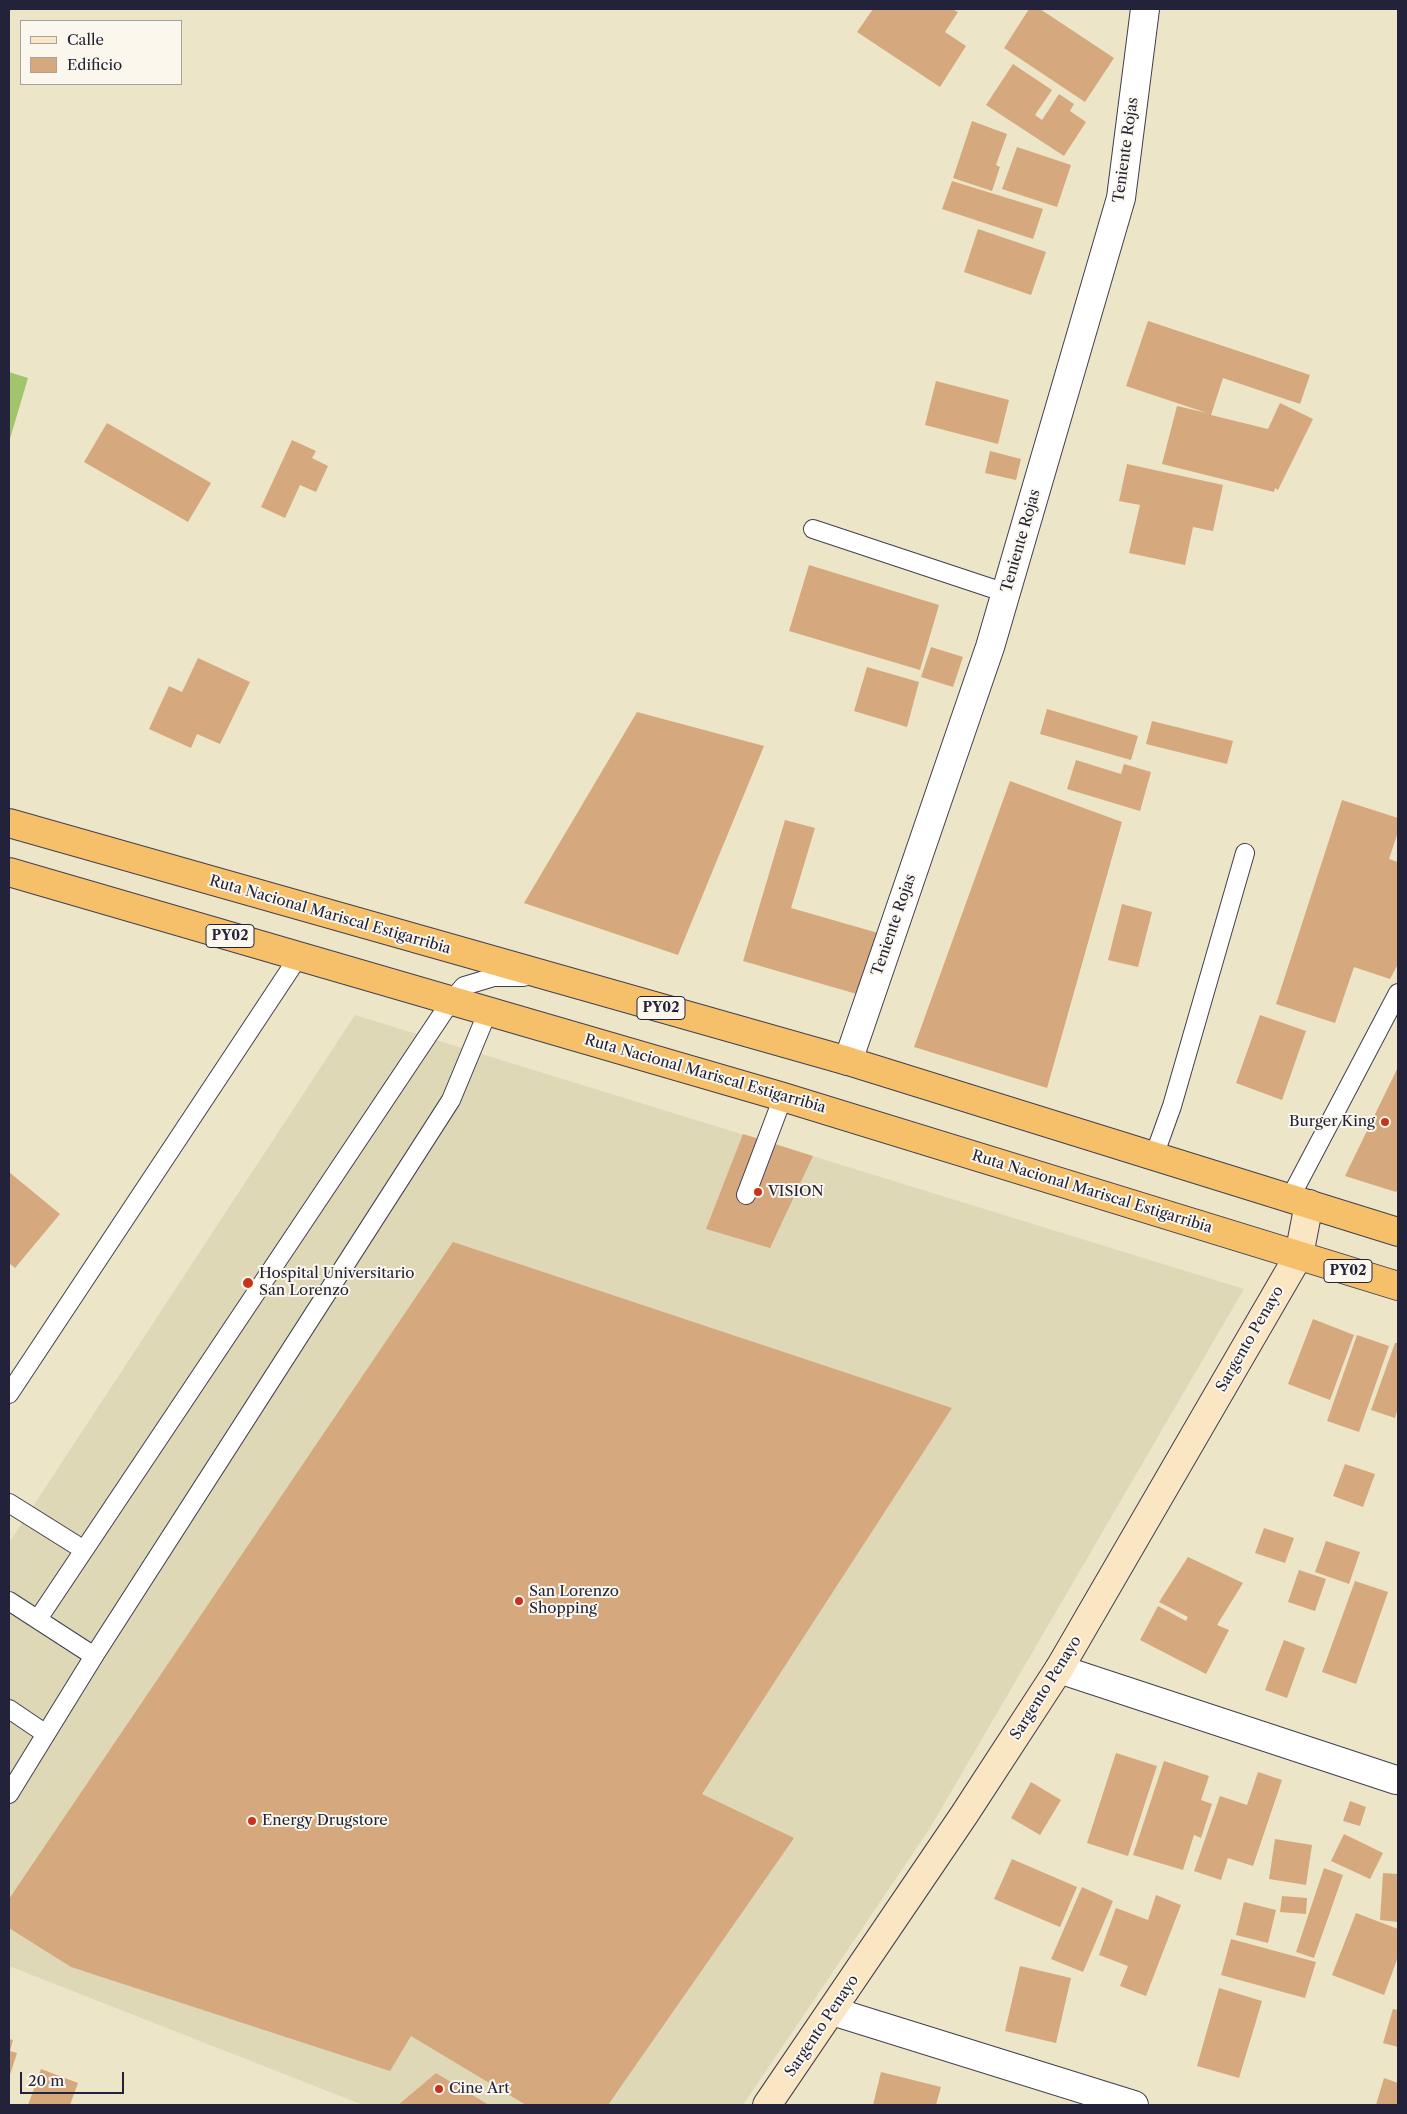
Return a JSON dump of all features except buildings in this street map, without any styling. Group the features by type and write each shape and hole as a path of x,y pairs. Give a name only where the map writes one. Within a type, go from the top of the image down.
{"highway":[{"name":"Ruta Nacional Mariscal Estigarribia","path":"9,823 848,1061 1398,1232"},
{"name":"Ruta Nacional Mariscal Estigarribia","path":"9,872 783,1097 1398,1286"}],"street":[{"name":"Teniente Rojas","path":"848,1061 990,647 1121,198 1145,9"},
{"name":"Sargento Penayo","path":"768,2105 1059,1670 1299,1255 1300,1201"},
{"path":"1059,1670 1396,1780"},
{"path":"832,2011 1134,2105"}],"lane":[{"path":"813,529 1006,592"},
{"path":"1154,1156 1172,1106 1245,853"},
{"path":"9,1394 299,956"},
{"path":"38,1619 451,1000 464,986 494,977 550,977"},
{"path":"1300,1201 1398,993"},
{"path":"9,1794 94,1656 451,1100 488,1011"},
{"path":"746,1195 783,1097"},
{"path":"9,1503 84,1550"},
{"path":"9,1601 94,1656"},
{"path":"9,1709 46,1734"}],"shaded area":[{"name":"San Lorenzo Shopping","path":"355,1015 1244,1289 930,1828 743,2105 489,2105 436,2073 398,2105 363,2105 9,1966 9,1543"}],"green space":[{"path":"9,372 28,378 9,442"}],"place":[{"name":"Burger King","path":"1385,1122"},
{"name":"VISION","path":"758,1192"},
{"name":"Hospital Universitario San Lorenzo","path":"248,1283"},
{"name":"San Lorenzo Shopping","path":"519,1601"},
{"name":"Energy Drugstore","path":"252,1821"},
{"name":"Cine Art","path":"439,2089"}]}
